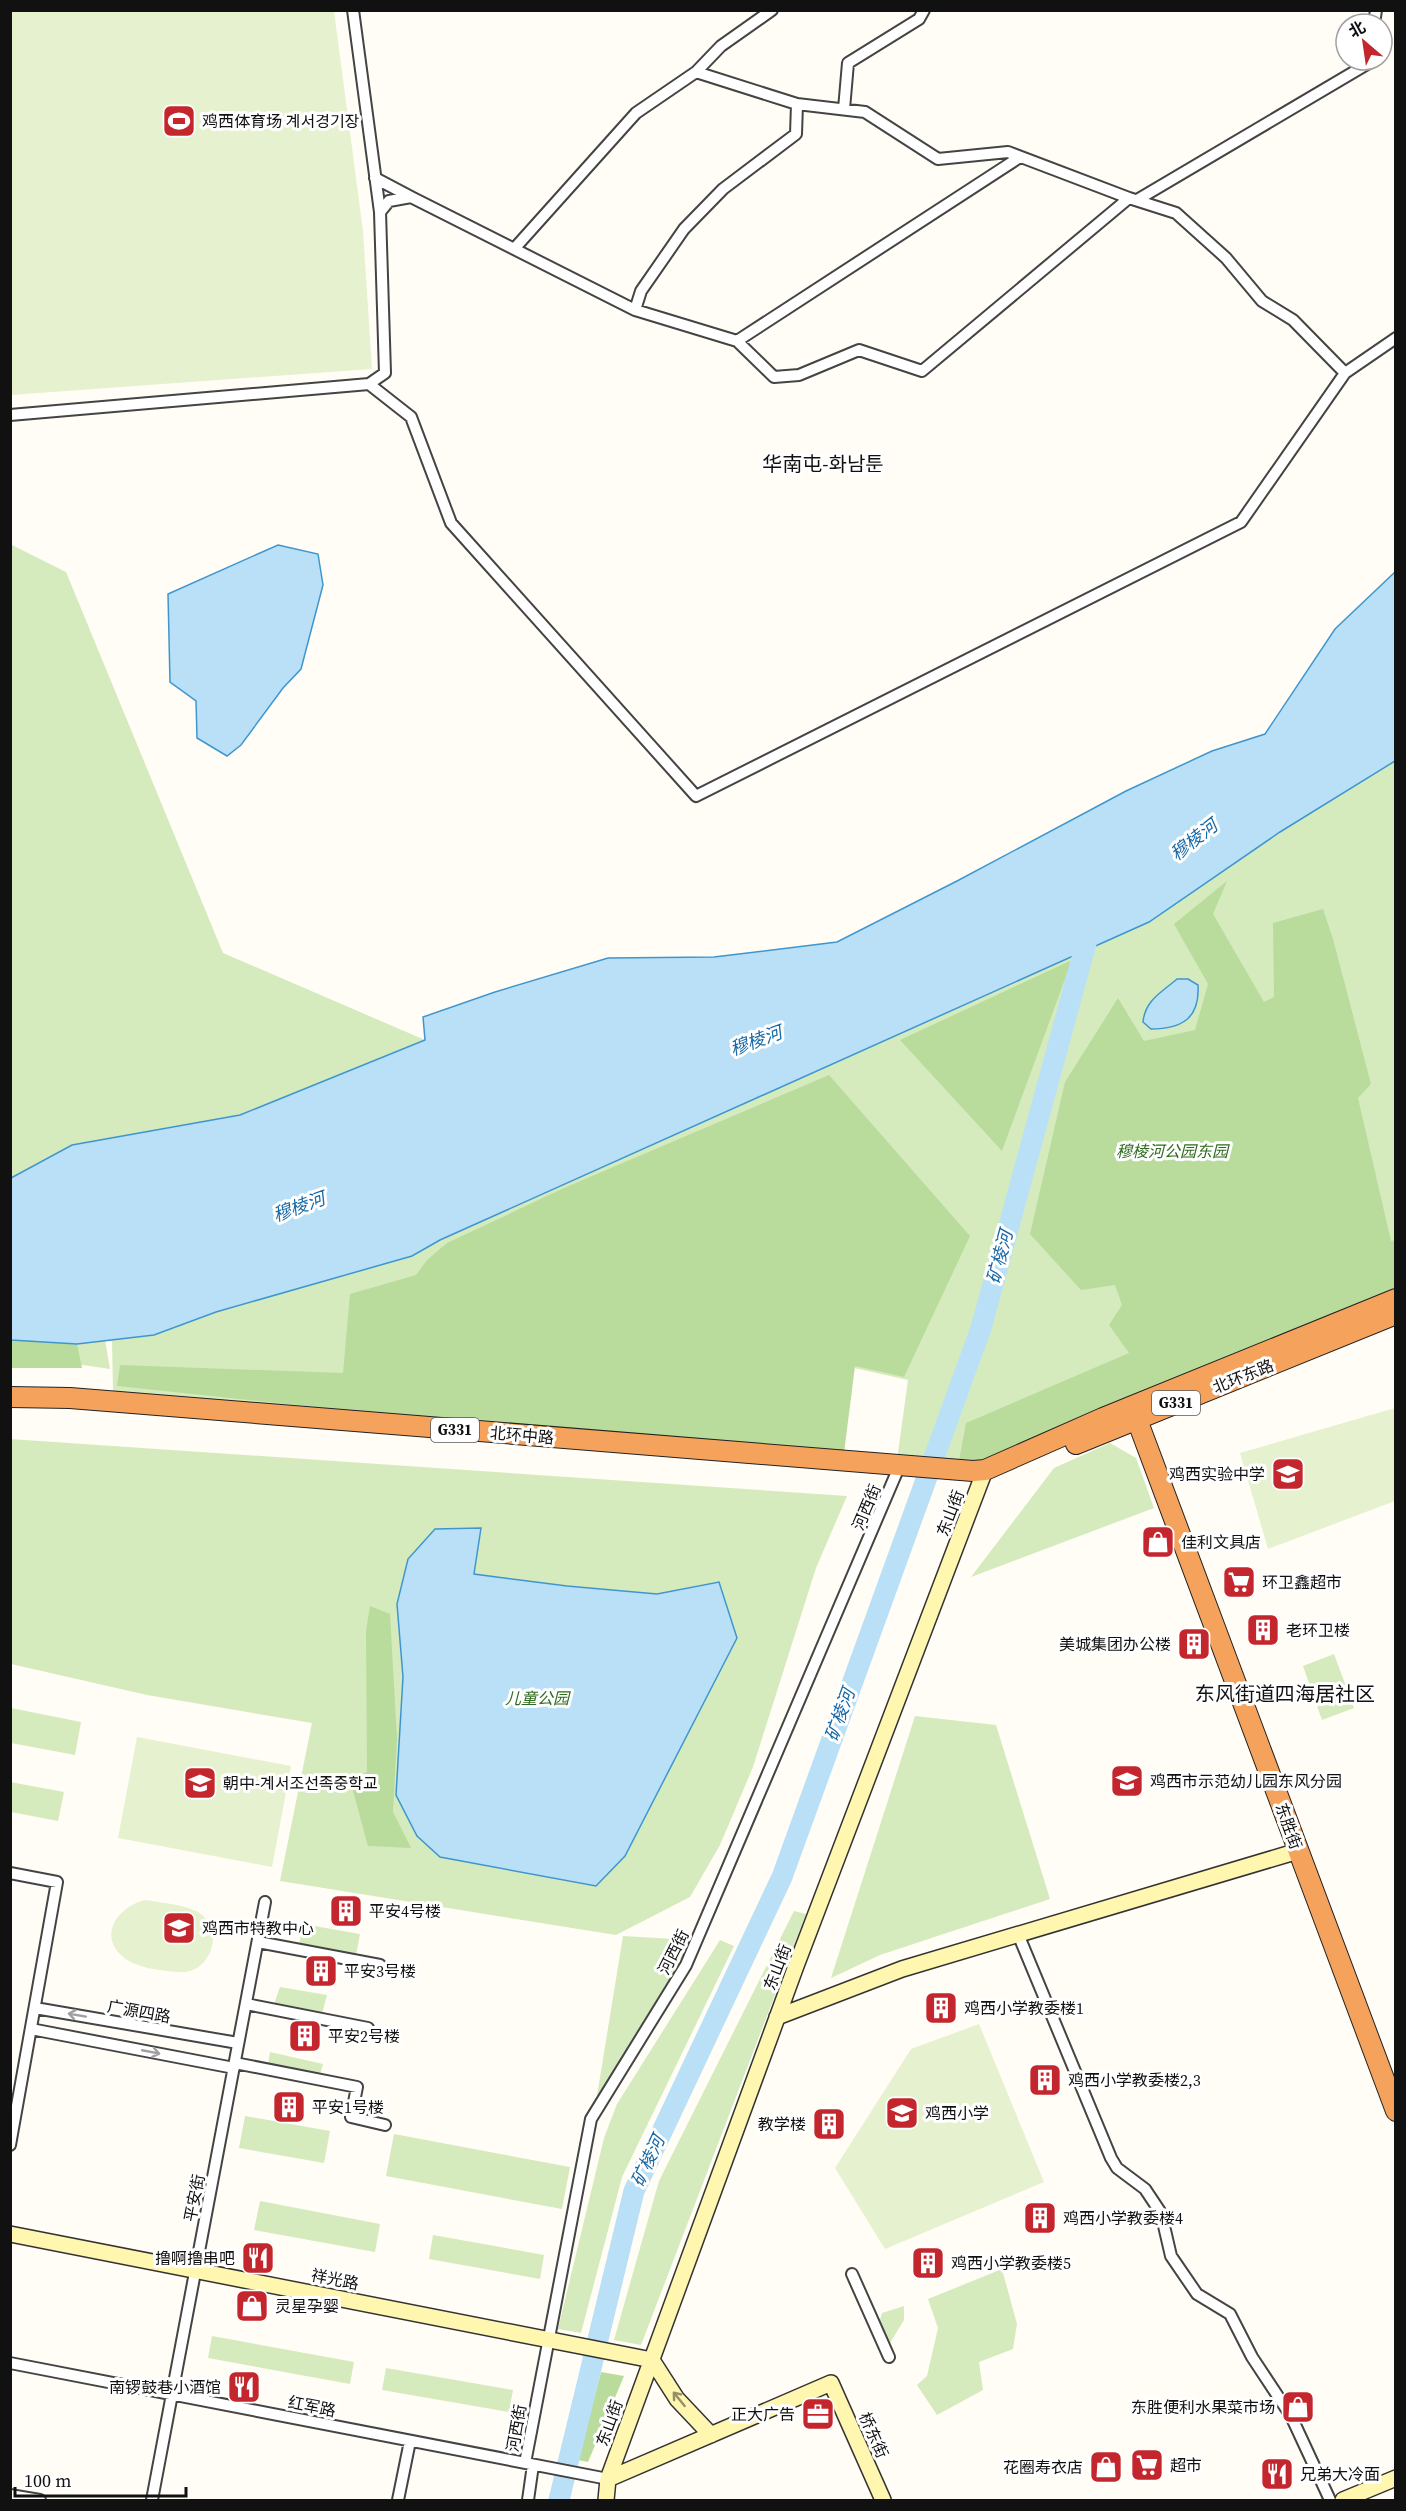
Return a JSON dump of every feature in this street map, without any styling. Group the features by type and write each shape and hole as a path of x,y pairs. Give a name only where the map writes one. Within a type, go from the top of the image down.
{"highway":[{"name":"北环东路","path":"959,1477 983,1477 1395,1299"},
{"name":"北环东路","path":"1135,1413 1395,1314"},
{"name":"北环中路","path":"10,1397 82,1399 897,1472"},
{"name":"北环中路","path":"10,1408 141,1415 959,1477"},
{"name":"东胜街","path":"1135,1413 1395,2111"}],"street":[{"path":"10,415 369,384 385,373 380,212 353,10"},
{"path":"514,249 636,113 696,72 722,46 772,10"},
{"path":"844,109 848,63 919,19 924,10"},
{"path":"696,72 797,104 865,112 938,159 1008,152 1176,213 1226,258 1262,301 1293,320 1345,373"},
{"path":"375,178 635,310 737,341 774,377 799,375 858,350 922,371 1133,199 1353,72"},
{"path":"635,310 641,291 684,229 723,189 796,134 797,104"},
{"path":"737,341 1020,157"},
{"path":"380,212 389,201 411,197"},
{"path":"369,384 411,417 451,523 696,796 1241,522 1345,373 1395,338"},
{"name":"河西街","path":"528,2500 528,2463 547,2339 591,2119 686,1965 897,1472"},
{"name":"东山街","path":"606,2500 603,2478 652,2360 777,2018 983,1477"},
{"path":"777,2018 902,1969 1298,1851"},
{"path":"10,1873 57,1882 10,2145"},
{"name":"平安街","path":"152,2500 265,1902"},
{"path":"1018,1934 1111,2158 1117,2168 1145,2189 1161,2213 1171,2256 1197,2294 1230,2314 1252,2357 1291,2415 1330,2500"},
{"path":"258,1942 380,1965"},
{"path":"246,2004 368,2028"},
{"name":"广源四路","path":"35,2008 238,2043"},
{"path":"31,2029 357,2087 351,2117 385,2125"},
{"path":"10,2074 23,2076"},
{"name":"祥光路","path":"10,2234 652,2360"},
{"path":"852,2274 889,2357"},
{"path":"603,2478 711,2435 677,2399 652,2360"},
{"name":"红军路","path":"10,2363 603,2478"},
{"name":"桥东街","path":"711,2435 831,2383 883,2500"},
{"path":"398,2500 410,2441"},
{"path":"1343,2500 1395,2478"},
{"path":"10,2495 40,2500"}],"green space":[{"name":"鸡西体育场 계서경기장","path":"10,11 334,11 363,231 372,369 11,395"},
{"path":"10,544 66,572 223,953 425,1040 240,1115 72,1145 110,1369 83,1365 11,1365"},
{"name":"穆棱河公园东园","path":"1395,761 1395,1295 982,1465 897,1460 908,1380 850,1367 838,1457 113,1391 112,1340 154,1335 220,1310 412,1256 440,1240 1149,922 1280,832"},
{"path":"1227,881 1213,914 1264,1002 1274,997 1273,923 1323,909 1371,1084 1358,1098 1391,1241 1395,1240 1395,1289 979,1462 959,1461 966,1423 1129,1353 1109,1325 1122,1305 1115,1285 1081,1290 1030,1234 1065,1082 1118,998 1144,1041 1195,1030 1208,984 1174,924"},
{"path":"1072,960 1002,1151 900,1040"},
{"path":"829,1075 970,1236 904,1377 855,1366 844,1453 345,1410 117,1386 120,1365 343,1373 350,1294 416,1275 427,1260 447,1243 564,1188"},
{"path":"10,1340 77,1344 82,1368 11,1368"},
{"path":"1395,1408 1395,1501 1268,1549 1240,1453"},
{"name":"儿童公园","path":"10,1439 847,1496 816,1568 753,1767 720,1845 690,1897 616,1935 280,1881 312,1723 147,1695 11,1664"},
{"path":"1110,1443 1136,1458 1154,1508 971,1577 1054,1468"},
{"path":"370,1606 390,1614 397,1739 393,1812 411,1848 368,1846 350,1780 367,1772 366,1631"},
{"path":"1334,1654 1354,1708 1322,1720 1303,1666"},
{"path":"11,1708 81,1722 75,1755 11,1743"},
{"path":"915,1716 996,1725 1050,1899 880,1955 831,1978"},
{"path":"137,1737 291,1766 272,1867 118,1838"},
{"path":"10,1782 64,1792 58,1821 11,1812"},
{"path":"146,1900 184,1907 206,1918 211,1927 212,1948 200,1966 190,1971 165,1971 134,1963 122,1956 112,1939 115,1922 128,1908"},
{"path":"794,1911 806,1914 641,2345 614,2340 659,2181"},
{"path":"303,1924 360,1934 356,1955 299,1945"},
{"path":"623,1936 692,1940 681,1967 596,2102"},
{"path":"720,1940 734,1946 622,2177 581,2333 558,2329 604,2138 617,2104"},
{"path":"280,1987 327,1995 322,2014 274,2004"},
{"name":"鸡西小学","path":"979,2024 1044,2182 885,2249 835,2168 911,2049"},
{"path":"270,2052 323,2064 320,2075 268,2064"},
{"path":"245,2116 330,2131 324,2163 239,2148"},
{"path":"394,2134 570,2167 562,2209 386,2176"},
{"path":"260,2201 380,2224 375,2252 254,2230"},
{"path":"433,2235 544,2255 540,2279 429,2259"},
{"path":"1002,2269 1017,2324 1013,2349 979,2362 983,2390 937,2415 917,2385 927,2376 938,2328 928,2299"},
{"path":"904,2306 904,2320 890,2343 879,2323 882,2313"},
{"path":"212,2336 354,2362 350,2384 208,2358"},
{"path":"386,2368 513,2390 509,2412 382,2390"},
{"path":"601,2372 624,2376 588,2462 578,2460"}],"water":[{"path":"278,545 318,554 323,585 301,669 283,688 241,745 227,756 197,738 196,701 170,682 168,594"},
{"name":"穆棱河","path":"1395,572 1395,761 1280,832 1149,922 440,1240 412,1256 216,1312 154,1335 77,1344 11,1340 11,1178 72,1145 240,1115 425,1040 423,1017 495,992 608,958 714,957 837,942 1126,791 1212,751 1265,734 1335,629"},
{"path":"1177,979 1188,979 1198,985 1198,997 1192,1014 1180,1024 1162,1029 1151,1029 1143,1022 1147,1008 1155,997"},
{"path":"481,1528 474,1574 567,1586 657,1594 719,1582 737,1638 625,1856 596,1886 440,1857 417,1836 396,1795 403,1677 397,1604 408,1559 435,1529"}],"waterway":[{"name":"矿棱河","path":"559,2500 634,2191 782,1877 981,1328 1091,925"}],"place":[{"name":"鸡西体育场 계서경기장","path":"179,121"},
{"name":"鸡西实验中学","path":"1288,1474"},
{"name":"佳利文具店","path":"1158,1542"},
{"name":"环卫鑫超市","path":"1239,1582"},
{"name":"老环卫楼","path":"1263,1630"},
{"name":"美城集团办公楼","path":"1194,1644"},
{"name":"鸡西市示范幼儿园东风分园","path":"1127,1781"},
{"name":"朝中-계서조선족중학교","path":"200,1783"},
{"name":"平安4号楼","path":"346,1911"},
{"name":"鸡西市特教中心","path":"179,1928"},
{"name":"平安3号楼","path":"321,1971"},
{"name":"鸡西小学教委楼1","path":"941,2008"},
{"name":"平安2号楼","path":"305,2036"},
{"name":"鸡西小学教委楼2,3","path":"1045,2080"},
{"name":"平安1号楼","path":"289,2107"},
{"name":"鸡西小学","path":"902,2113"},
{"name":"教学楼","path":"829,2124"},
{"name":"鸡西小学教委楼4","path":"1040,2218"},
{"name":"撸啊撸串吧","path":"258,2258"},
{"name":"鸡西小学教委楼5","path":"928,2263"},
{"name":"灵星孕婴","path":"252,2306"},
{"name":"南锣鼓巷小酒馆","path":"244,2387"},
{"name":"东胜便利水果菜市场","path":"1298,2407"},
{"name":"正大广告","path":"818,2414"},
{"name":"超市","path":"1147,2465"},
{"name":"花圈寿衣店","path":"1106,2467"},
{"name":"兄弟大冷面","path":"1277,2474"}],"district":[{"name":"华南屯-화남툰","path":"823,464"},
{"name":"东风街道四海居社区","path":"1285,1694"}]}
